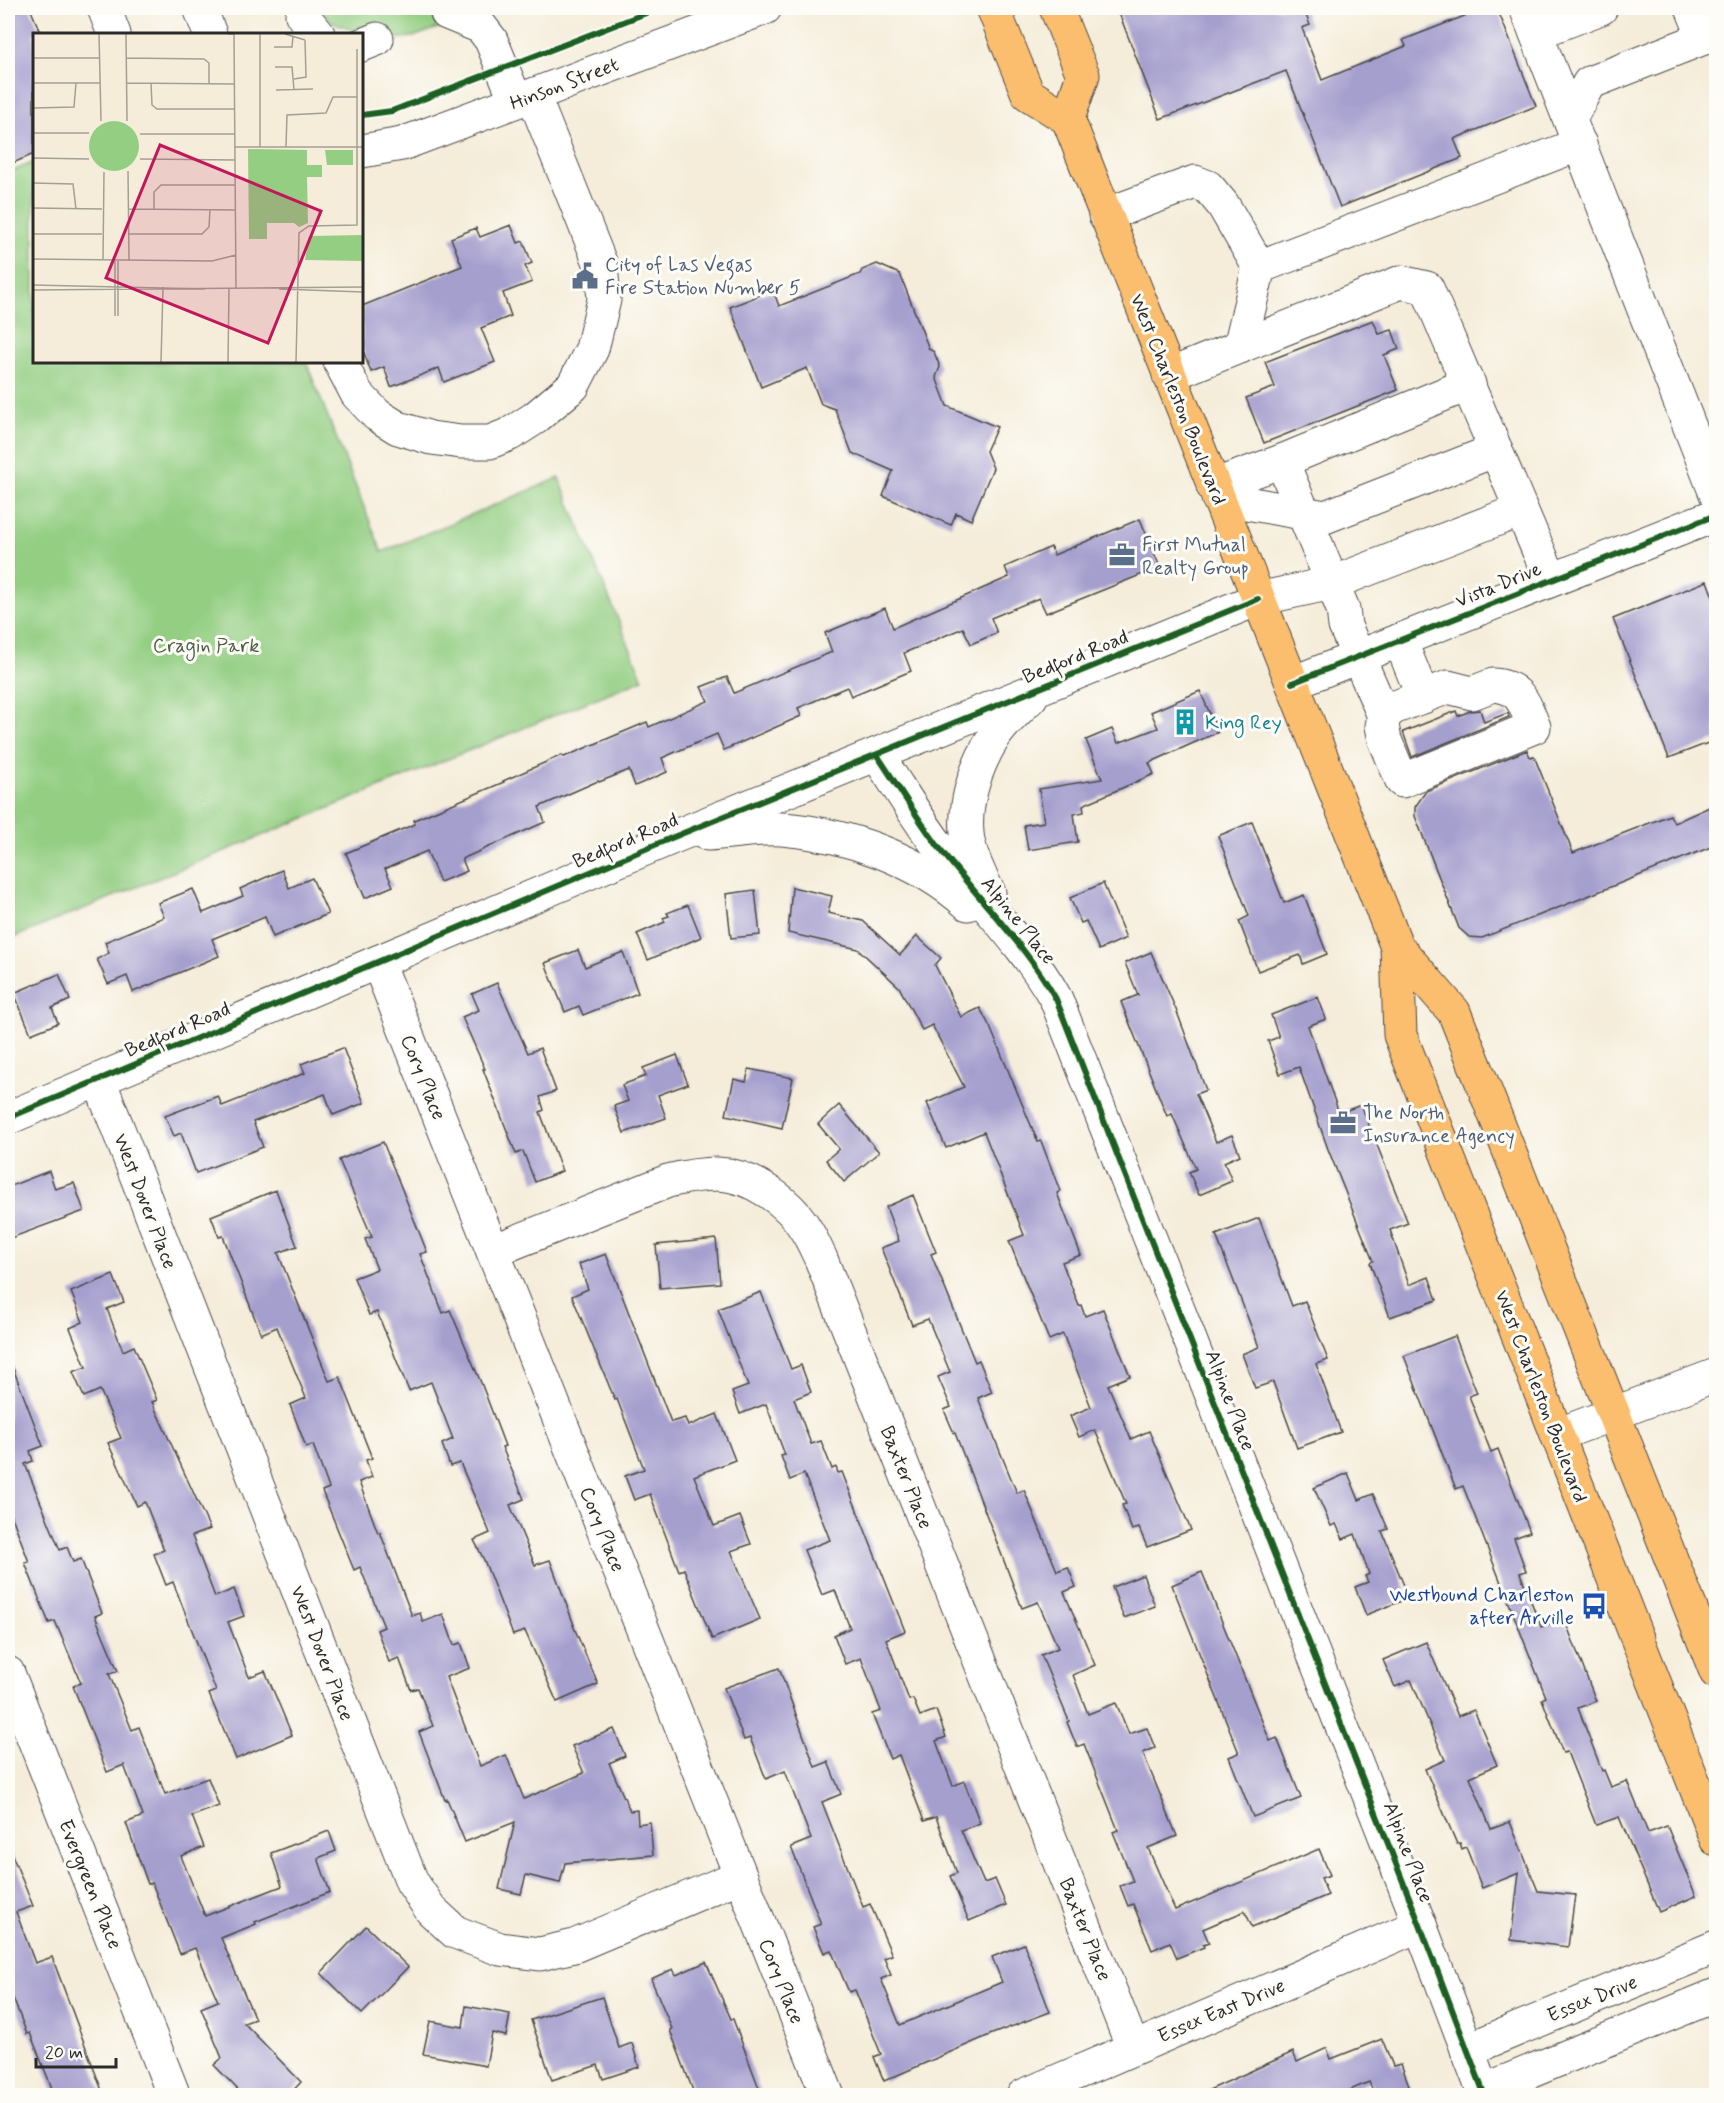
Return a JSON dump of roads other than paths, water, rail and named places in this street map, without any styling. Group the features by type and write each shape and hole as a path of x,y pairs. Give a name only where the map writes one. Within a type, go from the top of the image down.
{"main road":[{"path":"993,8 1028,94 1068,119 1083,75 1056,8"},
{"name":"West Charleston Boulevard","path":"1068,119 1397,947 1454,1012 1716,1672"},
{"name":"West Charleston Boulevard","path":"1397,947 1400,1035 1716,1839"}],"street":[{"path":"104,8 114,33"},
{"path":"200,8 210,33"},
{"name":"Hinson Street","path":"363,151 402,144 524,98 724,14 765,8"},
{"path":"1601,8 1531,20 1716,494"},
{"path":"1575,132 1589,83 1704,38 1692,8"},
{"path":"341,363 357,394 377,415 398,428 431,438 461,442 490,442 510,434 535,418 573,386 592,349 604,300 601,266 524,98 491,40 481,27 447,13"},
{"path":"1260,267 1575,132"},
{"path":"1106,215 1195,182 1208,186 1223,205 1260,267 1240,347"},
{"path":"1169,375 1401,282 1426,288 1551,580"},
{"path":"1216,492 1282,461 1469,384"},
{"path":"1216,492 1325,517 1496,450"},
{"path":"1282,461 1343,609 1346,626 1358,657 1384,716 1382,726 1385,740 1402,781 1534,727 1522,698 1513,690 1493,684 1472,693 1448,687 1393,708 1384,716"},
{"name":"Bedford Road","path":"8,1118 676,836 1258,598 1332,583 1521,510"},
{"name":"Vista Drive","path":"1292,683 1716,514"},
{"path":"1400,640 1423,697"},
{"path":"1023,949 981,880 967,834 969,798 978,765 995,735 1041,687"},
{"name":"Alpine Place","path":"877,755 940,850 1023,949 1041,973 1056,999 1484,2093"},
{"path":"676,836 781,829 849,842 888,855 925,872 954,891 988,922 1023,949"},
{"name":"Cory Place","path":"378,962 828,2096"},
{"name":"West Dover Place","path":"99,1080 412,1882 431,1910 455,1932 479,1942 500,1949 540,1954 574,1946 741,1876"},
{"name":"Baxter Place","path":"494,1251 668,1181 691,1176 720,1174 740,1178 755,1185 786,1206 806,1228 821,1259 1133,2049"},
{"path":"1557,1436 1716,1375"},
{"name":"Evergreen Place","path":"8,1673 174,2096"},
{"name":"Essex East Drive","path":"1023,2096 1420,1925"},
{"name":"Essex Drive","path":"1467,2050 1716,1947"},
{"path":"1484,2093 1716,1995"}],"place":[{"name":"City of Las Vegas Fire Station Number 5","path":"585,276"},
{"name":"First Mutual Realty Group","path":"1122,555"},
{"name":"King Rey","path":"1185,722"},
{"name":"The North Insurance Agency","path":"1343,1123"},
{"name":"Westbound Charleston after Arville","path":"1594,1606"}],"park label":[{"name":"Cragin Park","path":"206,645"}]}
